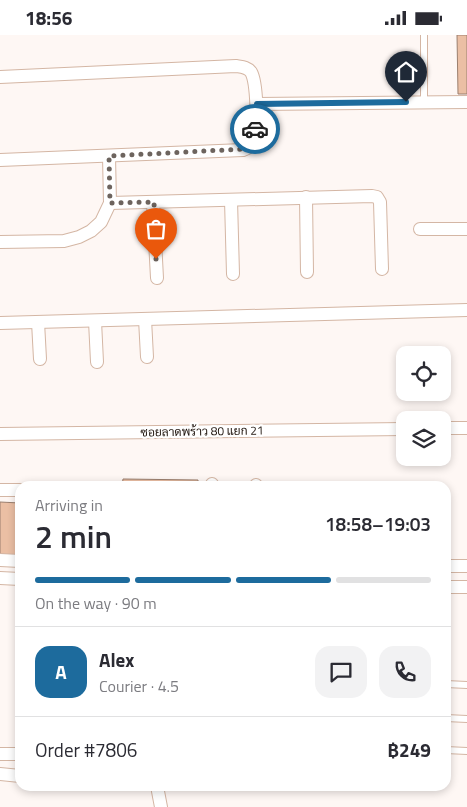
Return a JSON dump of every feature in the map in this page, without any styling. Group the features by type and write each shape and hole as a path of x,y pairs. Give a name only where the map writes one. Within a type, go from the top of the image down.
{"street":[{"path":"0,77 236,66 244,67 251,73 254,80 257,104 255,139 250,147 244,149 0,160"},
{"path":"257,104 467,102"},
{"path":"0,242 64,241 91,231 101,222 110,203 109,156"},
{"path":"110,203 306,197 377,197 381,209 382,269"},
{"path":"306,197 307,272"},
{"path":"231,200 233,274"},
{"path":"154,202 157,277"},
{"path":"420,229 467,229"},
{"path":"0,323 467,310"},
{"path":"145,319 147,357"},
{"path":"95,321 97,362"},
{"path":"38,322 40,359"},
{"path":"451,428 467,428"},
{"name":"ซอยลาดพร้าว 80 แยก 21","path":"0,434 396,429"},
{"path":"0,490 15,490"},
{"path":"0,560 15,561"},
{"path":"451,566 467,566"},
{"path":"0,578 15,579"},
{"path":"451,587 467,587"},
{"path":"0,754 15,754"},
{"path":"0,774 15,776"},
{"path":"158,791 161,807"}],"lane":[{"path":"424,35 424,102"},
{"path":"451,684 467,685"},
{"path":"451,718 467,719"},
{"path":"451,750 467,751"}],"building":[{"path":"457,35 467,35 467,94 458,94"},
{"path":"123,479 198,480 198,481 123,481"},
{"path":"0,502 15,503 15,558 0,558"}],"way so far":[{"path":"156,259 154,202 110,203 109,156 244,149 253,144 255,129"}],"route":[{"path":"255,129 257,104 406,102"}]}
